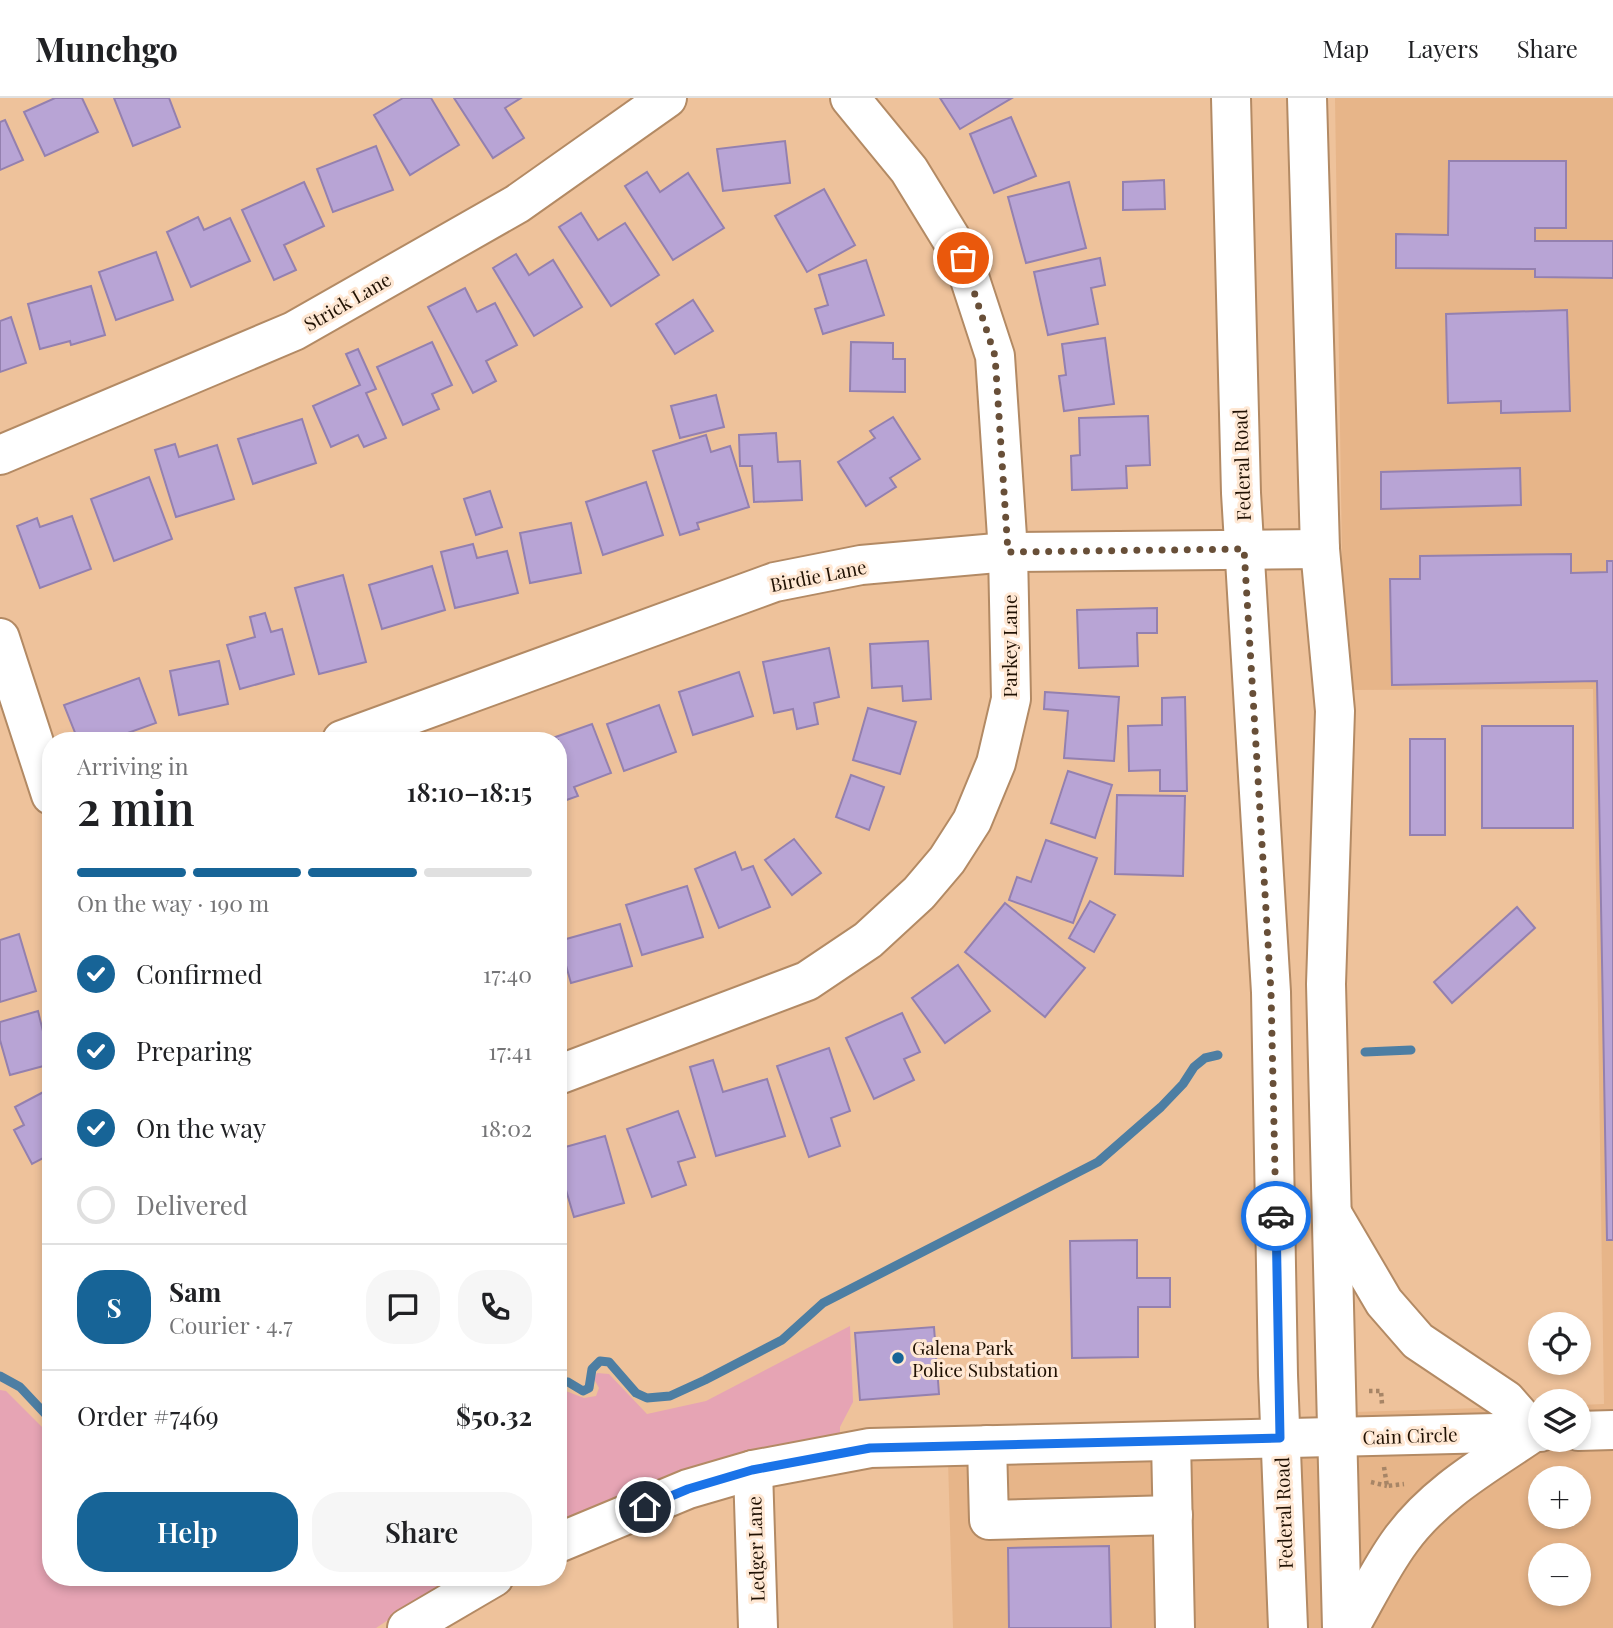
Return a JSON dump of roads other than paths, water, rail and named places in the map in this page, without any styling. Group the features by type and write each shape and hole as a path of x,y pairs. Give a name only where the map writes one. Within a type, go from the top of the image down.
{"street":[{"name":"Strick Lane","path":"0,455 294,331 517,204 667,98"},
{"name":"Parkey Lane","path":"567,1072 807,981 868,940 919,893 972,821 996,763 1011,699 1008,552 1002,429 995,356 963,258 909,170 850,98"},
{"name":"Federal Road","path":"1231,98 1244,549 1271,992 1280,1438 1288,1628"},
{"path":"1307,98 1320,549 1335,711 1326,984 1342,1628"},
{"name":"Birdie Lane","path":"364,732 775,582 861,565 1008,552 1320,549"},
{"path":"0,638 42,767"},
{"path":"1331,1211 1384,1302 1418,1341 1506,1400 1528,1423"},
{"path":"1591,1431 1613,1430"},
{"name":"Cain Circle","path":"567,1539 688,1489 752,1470 870,1448 1528,1432"},
{"path":"1349,1628 1400,1540 1422,1516 1447,1491 1528,1438"},
{"path":"1171,1441 1175,1628"},
{"path":"987,1445 989,1520 1173,1514"},
{"name":"Ledger Lane","path":"752,1470 758,1628"},
{"path":"407,1628 479,1586"}],"waterway":[{"path":"1365,1052 1411,1050"},
{"path":"567,1382 583,1391 589,1388 592,1369 600,1361 609,1362 636,1393 647,1398 670,1396 705,1380 782,1340 823,1303 1098,1162 1161,1107 1183,1084 1194,1067 1205,1058 1218,1055"},
{"path":"0,1376 20,1387 42,1410"}],"place":[{"name":"Galena Park Police Substation","path":"898,1358"}]}
